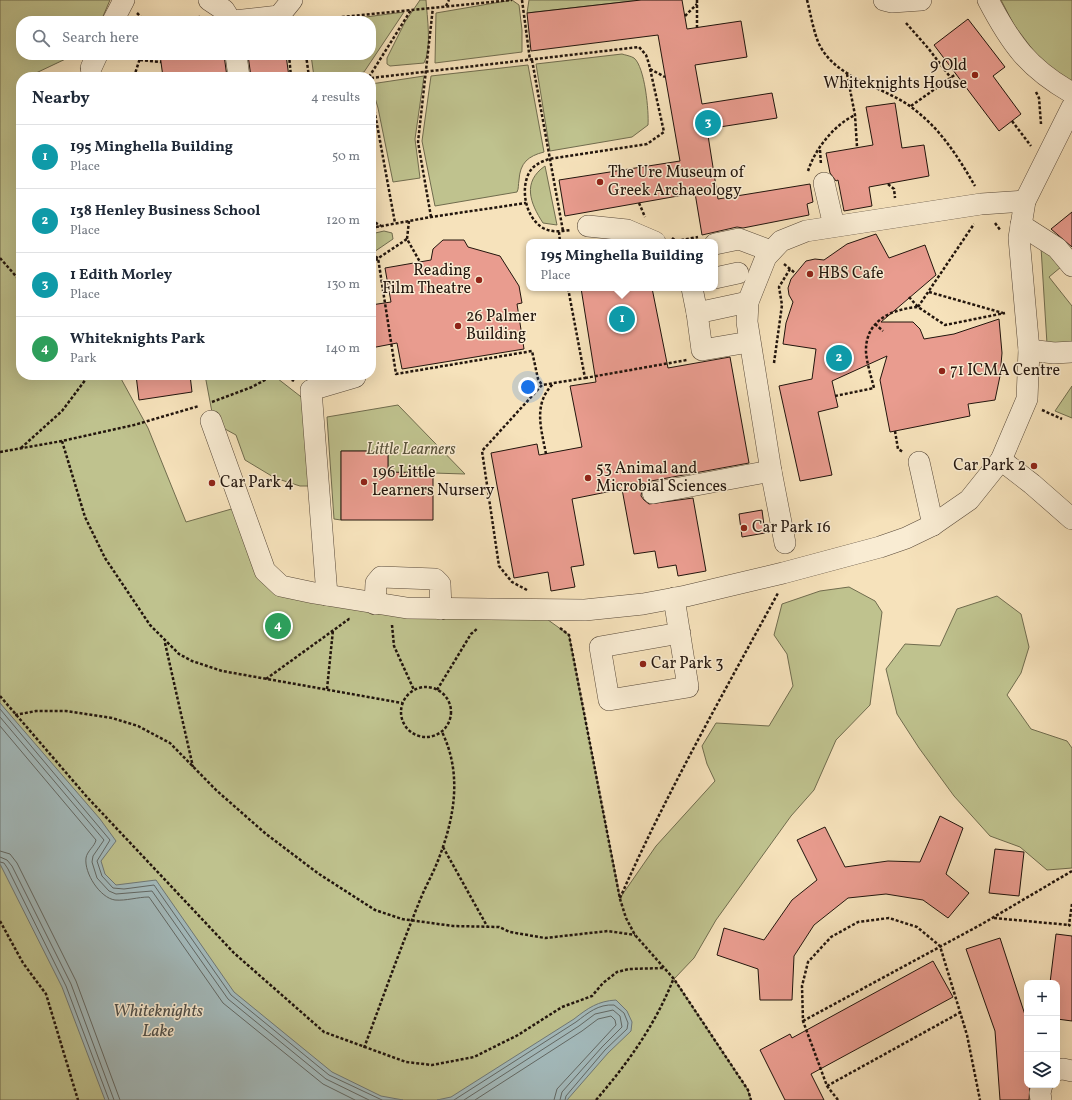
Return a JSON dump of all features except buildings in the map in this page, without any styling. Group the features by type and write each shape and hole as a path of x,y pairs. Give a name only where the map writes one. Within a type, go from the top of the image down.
{"street":[{"path":"116,16 124,0"},
{"path":"279,16 292,0"},
{"path":"884,0 892,2 921,0"},
{"path":"988,0 1004,30 1020,53 1039,72 1072,93"},
{"path":"205,8 224,10 229,16"},
{"path":"237,60 238,72"},
{"path":"208,409 264,571 281,586 327,595 384,605 441,609 585,610 643,604 674,598 781,573 880,547 906,538 932,525 969,500 1001,460 1027,399 1029,350 1019,238 1021,225 1025,201 1072,107"},
{"path":"818,175 834,226"},
{"path":"785,543 771,471 749,342 747,322 748,302 766,257 781,241 806,231 981,204 1025,201"},
{"path":"1021,225 1057,248 1072,266"},
{"path":"588,226 628,230 648,239"},
{"path":"718,243 739,239 771,251"},
{"path":"718,277 738,273"},
{"path":"693,291 702,350 749,342"},
{"path":"697,313 748,302"},
{"path":"1029,350 1054,353 1072,352"},
{"path":"327,595 311,390 348,380"},
{"path":"1001,460 1032,484 1072,519"},
{"path":"919,462 932,525"},
{"path":"653,493 771,471"},
{"path":"384,605 376,583 381,577 435,579 440,584 441,609"},
{"path":"674,598 680,633 688,687 609,700 600,647 680,633"},
{"path":"1060,1069 1063,1068 1072,1071"},
{"path":"1041,1088 1041,1100"}],"path":[{"path":"446,6 449,0"},
{"path":"347,16 512,0"},
{"path":"522,0 531,60 563,231"},
{"path":"697,0 697,28"},
{"path":"807,0 814,30 820,45 830,59 847,73 900,100 910,107 946,140 976,188"},
{"path":"685,16 698,4"},
{"path":"431,217 418,142 434,7"},
{"path":"177,16 205,8"},
{"path":"374,72 411,9"},
{"path":"906,23 951,78"},
{"path":"376,77 427,73 639,47 646,55 664,132 647,144 549,159 537,164 529,173 525,187 526,203 536,221 544,228 558,232 588,226"},
{"path":"136,72 140,60 161,62"},
{"path":"290,60 291,72"},
{"path":"307,60 308,72"},
{"path":"650,69 665,77"},
{"path":"847,73 855,115 857,147"},
{"path":"910,107 956,74"},
{"path":"818,175 811,162 834,129 855,115"},
{"path":"376,119 395,223"},
{"path":"1012,121 1035,152"},
{"path":"818,175 820,150"},
{"path":"888,184 894,189"},
{"path":"376,227 526,203"},
{"path":"638,203 647,223"},
{"path":"409,221 407,240 420,262"},
{"path":"376,223 381,226"},
{"path":"918,307 975,223"},
{"path":"558,232 559,239"},
{"path":"407,240 378,258 396,374 532,351 538,379 542,385"},
{"path":"0,258 16,276"},
{"path":"776,344 782,306 779,287 790,270 795,273"},
{"path":"569,291 585,378"},
{"path":"928,292 1009,314"},
{"path":"909,297 918,307 944,325 1005,313"},
{"path":"836,396 874,388 866,352 868,336 875,324 886,315 902,308 918,307"},
{"path":"875,324 883,331"},
{"path":"529,591 512,582 500,566 482,451 542,385 687,359"},
{"path":"20,448 62,411 86,380"},
{"path":"0,452 62,441 208,409 265,380"},
{"path":"546,454 541,428 540,407 544,392 553,383"},
{"path":"1041,410 1062,418"},
{"path":"895,431 898,449 919,462"},
{"path":"62,441 85,517 105,558 150,625 165,642 179,654 210,668 402,703"},
{"path":"620,899 700,736 780,588"},
{"path":"384,605 392,621 394,646 414,690"},
{"path":"437,690 471,634 498,610"},
{"path":"266,679 349,619 356,619"},
{"path":"557,626 569,635 620,899 626,918 635,935 674,979 748,1090 750,1100"},
{"path":"327,689 333,630"},
{"path":"165,642 192,767"},
{"path":"427,687 437,690 447,699 450,706 449,722 442,732 431,737 414,735 402,723 400,714 402,703 414,690 427,687"},
{"path":"0,696 87,797 234,953 324,1032 364,1048 406,1062 432,1065 474,1057 518,1036 562,1007 592,996 603,983 617,972 629,968 665,968"},
{"path":"15,715 36,710 66,711 112,718 138,726 170,744 192,767 266,834 319,874 375,910 412,920 453,926 499,927 510,932 545,938 608,931 635,935"},
{"path":"364,1048 412,920 443,846 450,824 456,785 450,748 442,732"},
{"path":"443,846 488,927"},
{"path":"802,1021 993,918 1072,871"},
{"path":"993,918 1070,926 1072,904"},
{"path":"838,1100 827,1086 802,1021 802,986 808,962 831,937 858,922 889,918 917,927 940,946 968,1036 980,1100"},
{"path":"0,921 23,963 46,994 78,1100"},
{"path":"596,1100 612,1081 655,1021 674,979"},
{"path":"827,1086 961,1012"}],"green space":[{"path":"0,0 110,0 103,16 16,16 16,60 63,60 38,72 16,72 16,380 122,380 148,428 186,522 242,506 281,586 544,617 569,635 620,898 656,846 715,781 707,764 702,746 716,723 769,726 793,686 787,654 774,635 782,604 820,591 849,587 875,601 882,612 870,705 836,740 814,790 791,816 716,920 694,958 674,979 748,1090 751,1100 0,1100"},
{"path":"420,0 426,0 428,23 428,50 424,63 390,66 387,64 387,58 405,22"},
{"path":"512,0 519,5 522,30 522,52 435,63 436,13"},
{"path":"529,0 641,0 527,13"},
{"path":"1001,0 1072,0 1072,82 1042,62 1014,25"},
{"path":"404,12 376,54 376,16 373,16"},
{"path":"622,54 634,58 641,70 647,100 648,125 632,137 550,151 536,64"},
{"path":"312,60 372,60 364,72 313,72"},
{"path":"528,65 544,152 529,158 523,165 517,192 435,206 422,141 431,76"},
{"path":"424,76 415,139 420,178 393,182 376,101 376,83"},
{"path":"545,166 557,225 543,223 538,215 530,193 533,179"},
{"path":"384,231 392,233 393,239 376,251 376,233"},
{"path":"1045,245 1061,267 1049,277 1072,306 1072,347 1047,344 1041,247"},
{"path":"206,380 279,380 309,403 313,486 300,486 275,478 245,460 236,435 214,423"},
{"path":"1072,386 1072,418 1055,411"},
{"name":"Little Learners","path":"398,405 465,474 400,472 388,491 388,451 341,451 341,520 334,519 327,417"},
{"path":"997,596 1021,614 1029,647 1021,673 1007,695 1031,729 1067,741 1072,748 1072,868 1047,870 1020,847 990,836 954,796 919,748 897,714 886,669 905,644 940,646 957,609"}],"water":[{"name":"Whiteknights Lake","path":"0,703 100,819 116,841 101,861 105,874 116,885 156,880 234,992 332,1072 381,1096 403,1100 105,1100 62,987 0,864"},
{"path":"616,1000 627,1011 632,1022 631,1031 608,1053 567,1100 437,1100 451,1097 589,1008 604,1002"}],"place":[{"name":"9 Old Whiteknights House","path":"975,75"},
{"name":"1 Edith Morley","path":"708,123"},
{"name":"The Ure Museum of Greek Archaeology","path":"600,182"},
{"name":"HBS Cafe","path":"810,274"},
{"name":"Reading Film Theatre","path":"479,280"},
{"name":"195 Minghella Building","path":"622,319"},
{"name":"26 Palmer Building","path":"458,326"},
{"name":"138 Henley Business School","path":"839,358"},
{"name":"71 ICMA Centre","path":"942,371"},
{"name":"Car Park 2","path":"1034,466"},
{"name":"53 Animal and Microbial Sciences","path":"588,478"},
{"name":"196 Little Learners Nursery","path":"364,482"},
{"name":"Car Park 4","path":"212,483"},
{"name":"Car Park 16","path":"744,528"},
{"name":"Whiteknights Park","path":"278,626"},
{"name":"Car Park 3","path":"643,664"}]}
